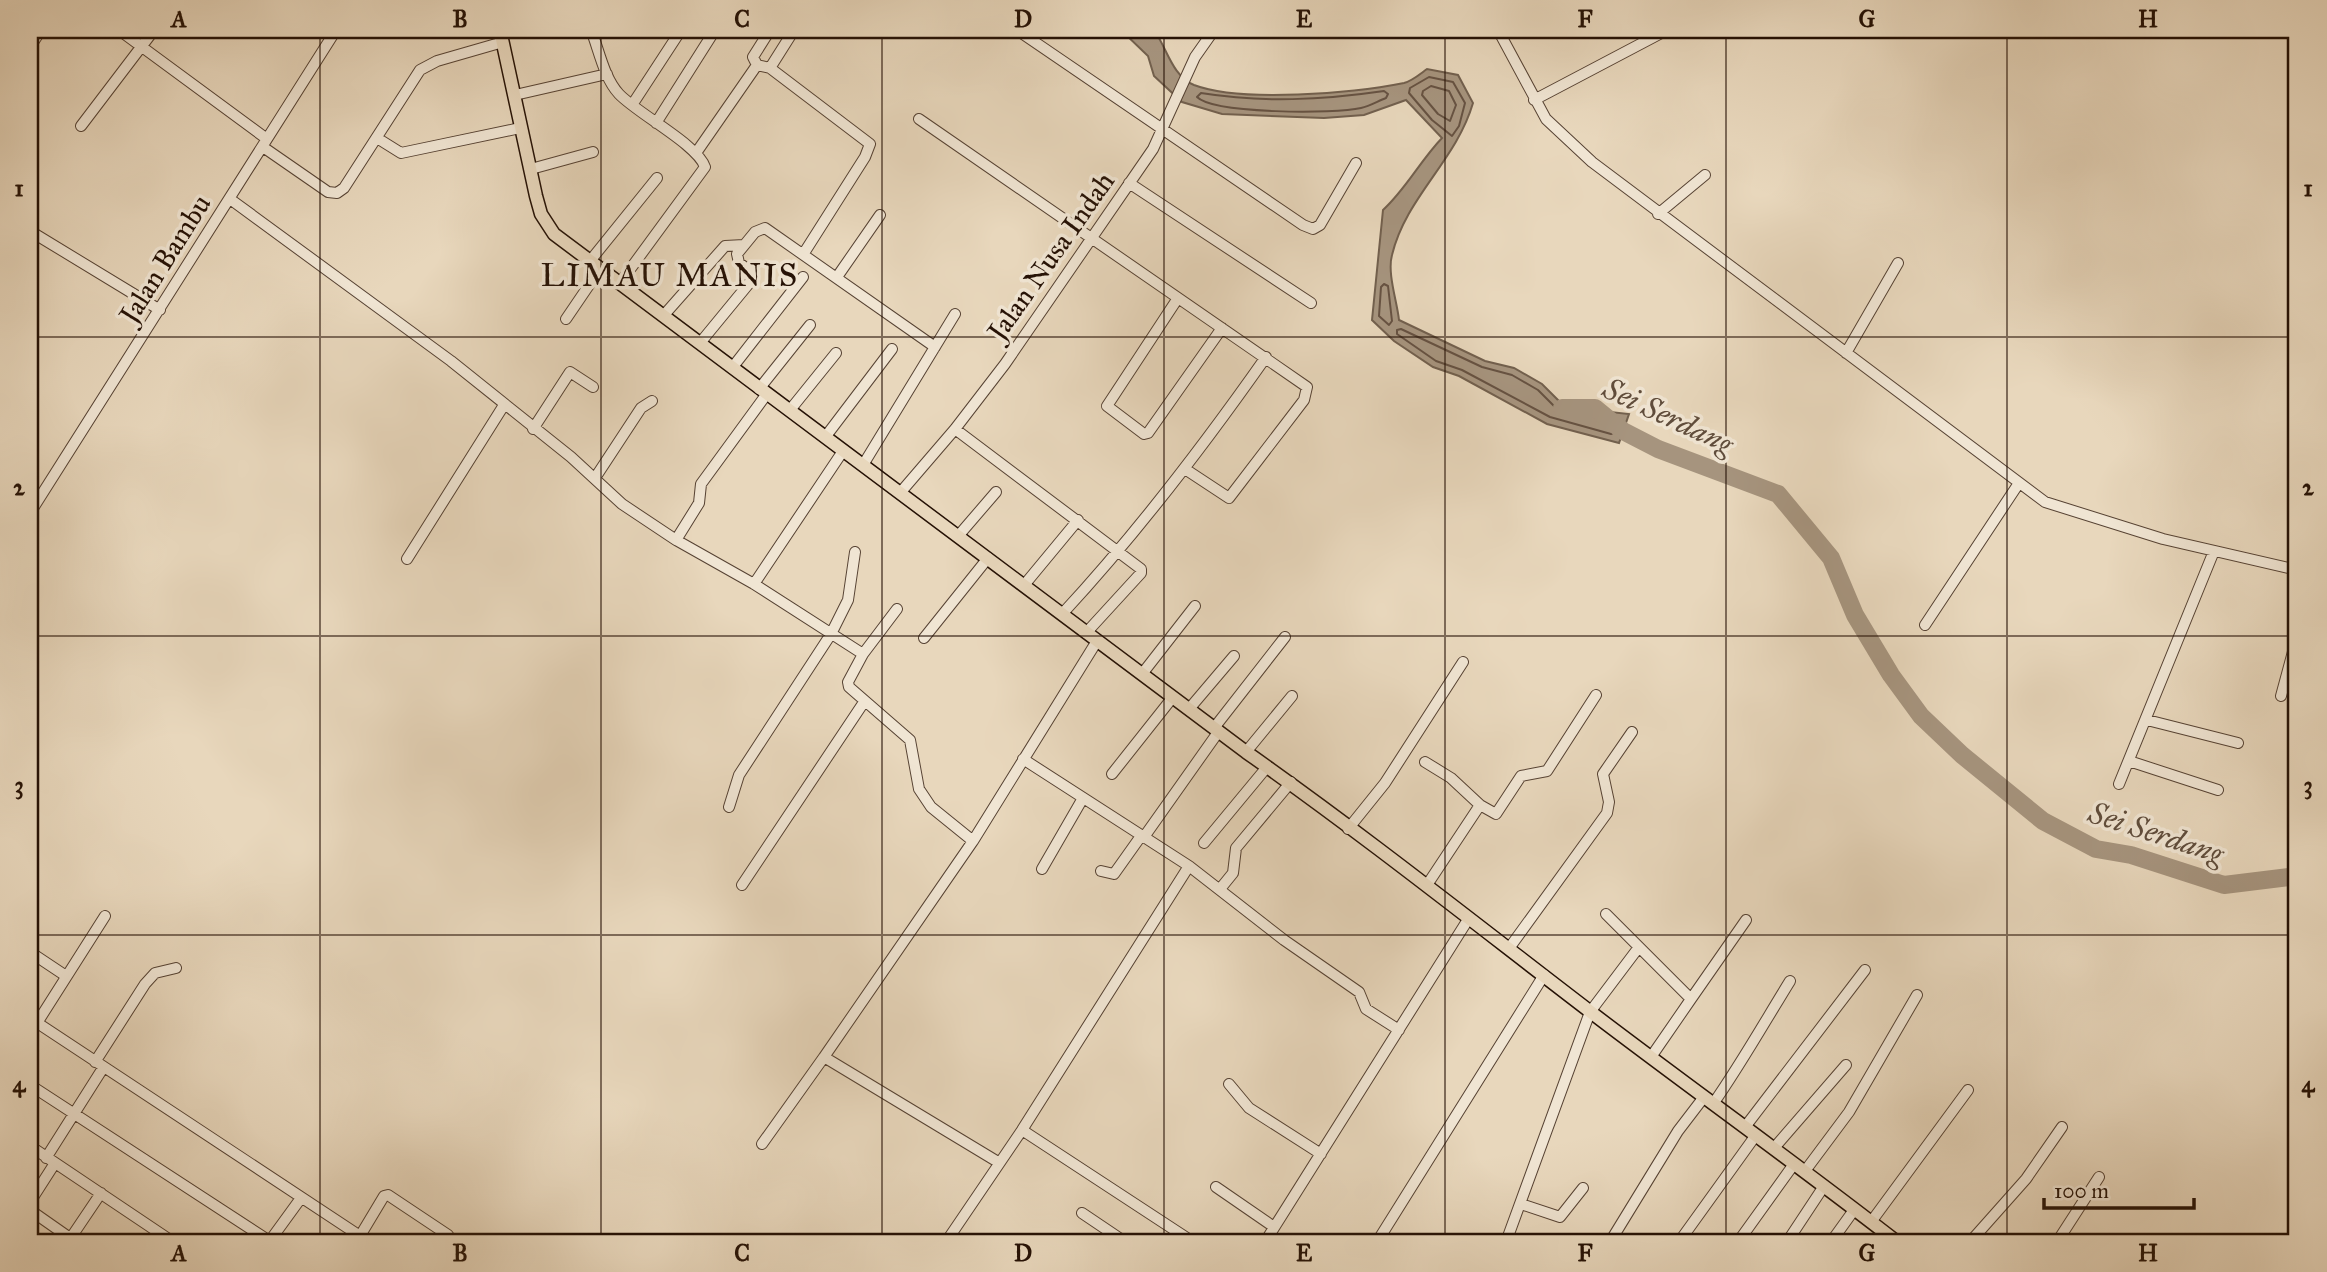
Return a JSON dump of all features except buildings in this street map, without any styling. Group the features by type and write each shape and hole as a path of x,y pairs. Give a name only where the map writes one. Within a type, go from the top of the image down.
{"main road":[{"path":"502,36 520,128 547,226 763,392 1025,584 1097,642 1291,782 1348,829 1510,947 1590,1012 1800,1167 1896,1242"}],"street":[{"path":"30,47 41,30"},
{"path":"119,30 328,192 337,193 344,188 420,70 502,36"},
{"path":"81,126 154,30"},
{"name":"Jalan Bambu","path":"30,513 336,30"},
{"path":"632,105 681,30"},
{"path":"656,123 715,30"},
{"path":"757,65 753,57 770,30"},
{"path":"771,68 794,30"},
{"path":"1017,30 1166,125 1303,225 1313,229 1320,225 1356,163"},
{"name":"Jalan Nusa Indah","path":"900,493 956,429 1129,183 1166,125 1195,57 1214,30"},
{"path":"1498,30 1534,100 1559,132 1658,214 2045,502 2067,512 2297,570"},
{"path":"1534,100 1667,30"},
{"path":"595,31 607,74 618,93 696,153 705,164 704,173 620,283"},
{"path":"696,153 757,65"},
{"path":"757,65 771,68 870,144 865,157 804,253"},
{"path":"515,95 607,74"},
{"path":"919,119 1307,387 1304,400 1229,498 1185,469"},
{"path":"377,138 401,153 520,128"},
{"path":"531,169 593,152"},
{"path":"1658,214 1705,175"},
{"path":"566,319 595,265 657,178"},
{"path":"1129,183 1311,303"},
{"path":"230,199 451,361 622,503 676,540 754,583 863,654"},
{"path":"837,277 880,215"},
{"path":"700,343 751,282 753,273 737,259 755,232 765,228 935,347"},
{"path":"30,231 160,310"},
{"path":"664,315 725,246 744,245"},
{"path":"1846,353 1898,263"},
{"path":"732,368 803,277"},
{"path":"1178,298 1107,406 1144,434 1173,400 1222,328"},
{"path":"863,465 955,314"},
{"path":"676,540 699,503 701,484 810,326"},
{"path":"826,436 892,349"},
{"path":"790,410 836,353"},
{"path":"1063,613 1121,551 1185,469 1266,357"},
{"path":"533,429 570,372 593,387"},
{"path":"594,478 641,408 652,401"},
{"path":"407,559 503,405"},
{"path":"956,429 1121,551 1142,571 1086,633"},
{"path":"754,583 843,451"},
{"path":"1925,625 2019,483"},
{"path":"959,535 996,492"},
{"path":"1025,584 1078,520"},
{"path":"2119,784 2214,551"},
{"path":"729,807 739,775 831,634 848,600 855,552"},
{"path":"924,638 988,558"},
{"path":"1142,674 1195,606"},
{"path":"897,609 863,654 848,681 864,702 910,740 919,789 931,807 972,841"},
{"path":"1101,871 1114,874 1284,637"},
{"path":"2281,696 2297,637"},
{"path":"762,1144 972,841 1097,642"},
{"path":"1189,709 1234,656"},
{"path":"1348,829 1385,783 1463,662"},
{"path":"1425,762 1451,778 1480,806 1496,814 1521,776 1547,771 1596,695"},
{"path":"1246,752 1292,696"},
{"path":"1112,774 1173,697"},
{"path":"742,885 864,702"},
{"path":"2147,720 2238,743"},
{"path":"1510,947 1606,813 1609,802 1603,774 1632,732"},
{"path":"1023,759 1189,866 1284,940 1359,992 1366,1009 1399,1030"},
{"path":"2129,761 2218,790"},
{"path":"1204,843 1267,767"},
{"path":"1220,889 1233,873 1236,848 1291,782"},
{"path":"1042,869 1083,798"},
{"path":"1427,885 1480,806"},
{"path":"946,1242 1022,1130 1189,866"},
{"path":"1606,914 1691,999"},
{"path":"105,916 34,1020 364,1239 384,1196 388,1195 447,1235 452,1242"},
{"path":"1265,1242 1469,918"},
{"path":"1651,1057 1746,920"},
{"path":"1506,1242 1590,1012 1639,947"},
{"path":"30,952 66,976"},
{"path":"30,1202 99,1065 145,984 155,974 176,968"},
{"path":"1745,1127 1865,970"},
{"path":"1377,1242 1544,975"},
{"path":"1610,1242 1678,1131 1709,1101 1748,1055 1790,981"},
{"path":"1738,1242 1849,1112 1917,995"},
{"path":"824,1057 998,1162"},
{"path":"1774,1148 1846,1065"},
{"path":"1229,1084 1249,1108 1321,1154"},
{"path":"30,1085 270,1242 301,1198"},
{"path":"1871,1222 1968,1090"},
{"path":"1970,1242 2026,1179 2062,1127"},
{"path":"1022,1130 1193,1242"},
{"path":"1679,1242 1756,1135"},
{"path":"30,1146 173,1242"},
{"path":"2057,1242 2099,1177"},
{"path":"1787,1242 1824,1186"},
{"path":"1216,1187 1273,1227"},
{"path":"1521,1204 1560,1217 1583,1188"},
{"path":"30,1210 69,1240 101,1194"},
{"path":"1831,1242 1854,1210"},
{"path":"1082,1213 1125,1242"}],"water":[{"path":"1121,30 1154,30 1186,81 1214,90 1240,94 1357,90 1404,83 1427,69 1458,75 1473,103 1455,143 1408,215 1392,255 1391,278 1399,320 1485,361 1514,368 1542,384 1559,401 1592,410 1629,414 1619,443 1547,424 1459,376 1433,367 1394,341 1372,320 1383,210 1442,138 1406,100 1364,115 1324,118 1222,114 1182,102 1154,76 1148,56"}],"waterway":[{"name":"Sei Serdang","path":"1562,408 1595,408 1623,431 1658,449 1778,494 1831,558 1855,615 1891,675 1921,716 1962,755 2043,821 2096,849 2131,855 2224,885 2297,876"}],"district":[{"name":"LIMAU MANIS","path":"670,275"}]}
